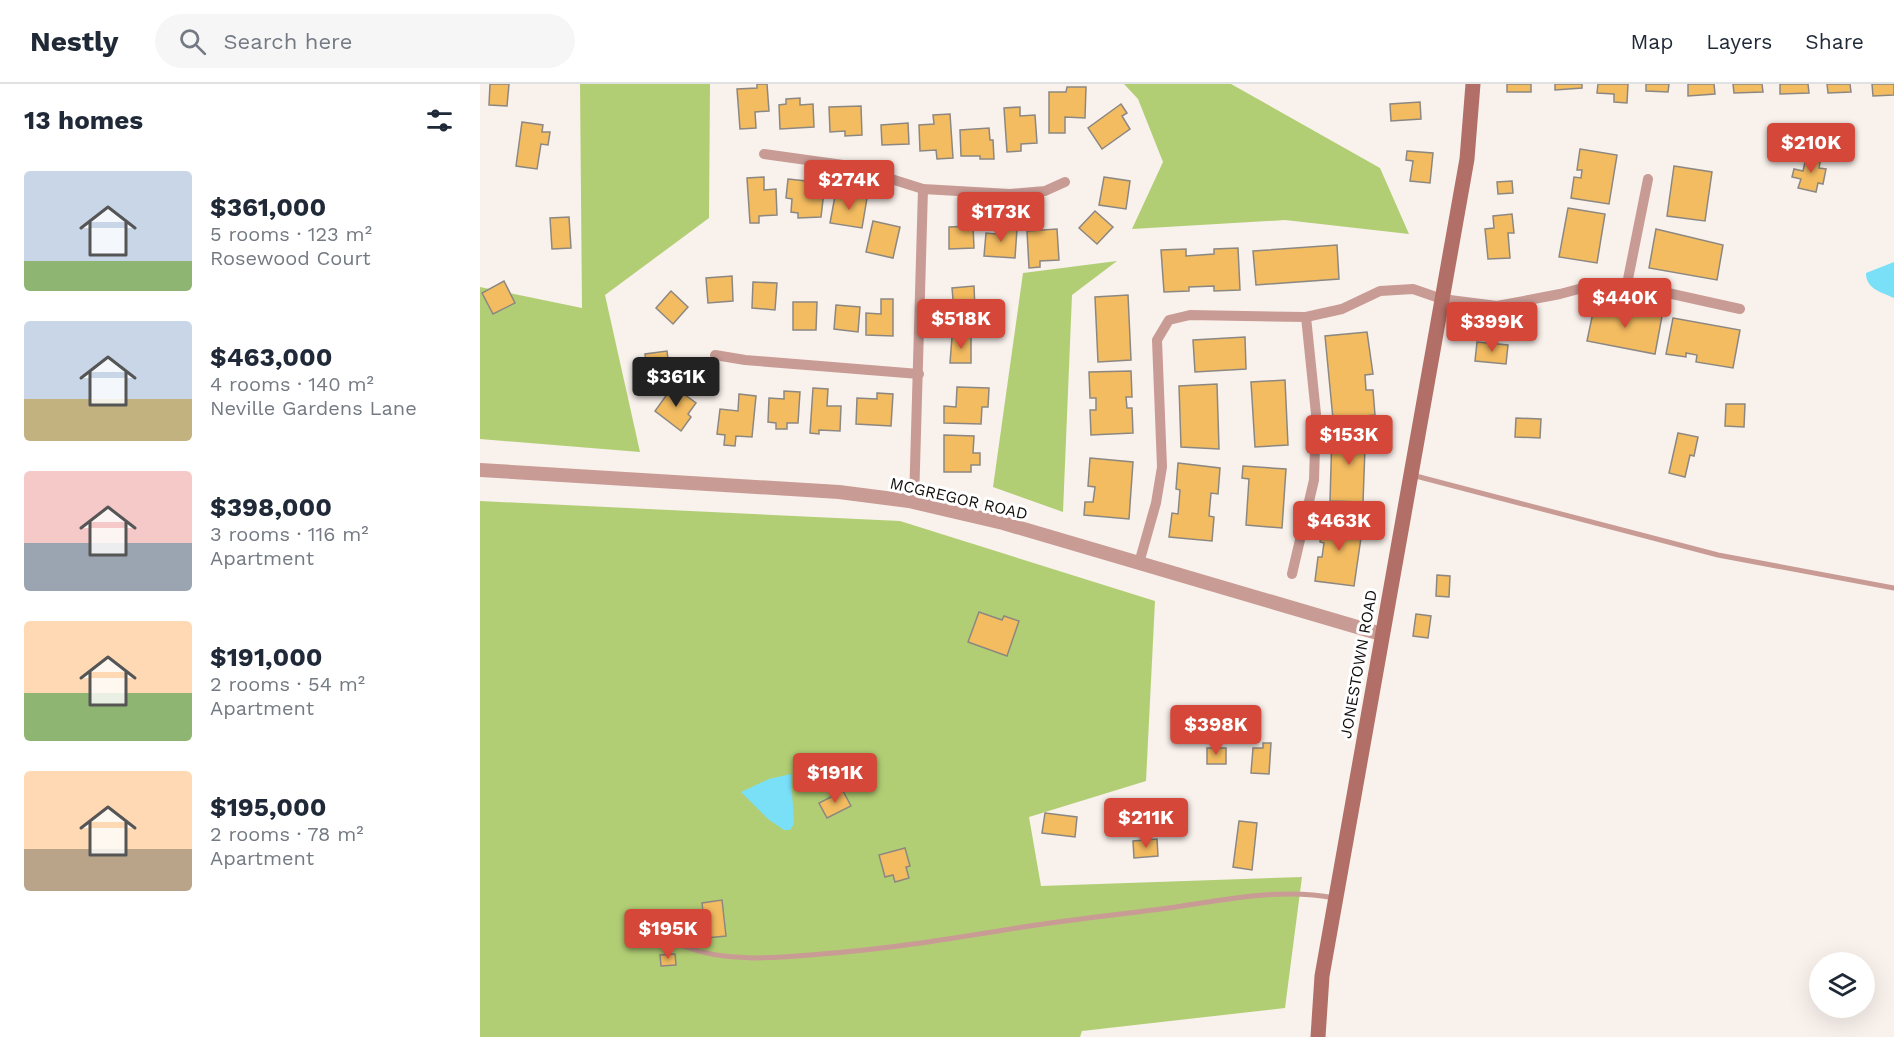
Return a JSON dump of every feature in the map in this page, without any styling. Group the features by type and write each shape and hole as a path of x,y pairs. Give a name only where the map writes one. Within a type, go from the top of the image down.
{"main road":[{"name":"JONESTOWN ROAD","path":"1318,1037 1322,976 1335,899 1467,159 1473,84"}],"street":[{"path":"764,154 849,166 924,189 1010,194 1045,191 1065,182"},
{"path":"1627,284 1648,179"},
{"path":"914,502 924,189"},
{"path":"1139,563 1156,503 1162,467 1157,340 1168,320 1190,315 1306,317 1342,309 1380,291 1413,289 1442,298 1497,306 1590,286 1627,284 1740,309"},
{"path":"1292,574 1314,480 1316,414 1306,317"},
{"path":"715,355 745,360 919,374"},
{"name":"MCGREGOR ROAD","path":"480,470 839,492 914,502 1003,522 1381,634"}],"lane":[{"path":"1411,474 1718,555 1894,588"},
{"path":"683,946 705,955 730,958 793,957 884,949 1092,917 1240,898 1318,895 1335,899"}],"green space":[{"path":"580,84 710,84 709,218 605,295 640,452 480,439 480,287 582,308"},
{"path":"1124,84 1231,84 1380,168 1409,234 1285,220 1132,229 1163,162 1138,99"},
{"path":"1117,261 1072,295 1063,512 993,487 1023,273"},
{"path":"480,501 900,521 1155,601 1146,781 1029,817 1041,886 1302,877 1285,1008 1082,1031 1080,1037 480,1037"}],"water":[{"path":"1894,262 1894,298 1871,286 1866,273"},
{"path":"791,774 794,824 790,830 784,830 768,819 741,792 769,779"}],"building":[{"path":"490,84 509,84 507,106 489,105"},
{"path":"757,84 767,84 769,111 755,112 756,128 740,129 737,89 757,88"},
{"path":"1507,84 1531,84 1531,92 1507,92"},
{"path":"1555,84 1582,84 1582,88 1555,90"},
{"path":"1598,84 1628,84 1627,103 1614,102 1614,94 1597,93"},
{"path":"1646,84 1669,84 1668,92 1646,91"},
{"path":"1688,84 1714,84 1715,94 1688,96"},
{"path":"1733,84 1762,84 1763,92 1734,93"},
{"path":"1780,84 1808,84 1809,93 1780,94"},
{"path":"1827,84 1850,84 1851,92 1828,93"},
{"path":"1872,84 1894,84 1894,95 1873,96"},
{"path":"1067,87 1086,87 1085,118 1065,117 1065,133 1049,133 1049,92 1066,92"},
{"path":"800,98 800,105 813,104 814,127 780,129 779,105 786,104 786,99"},
{"path":"1420,102 1421,119 1391,121 1390,104"},
{"path":"1121,104 1127,113 1122,116 1130,129 1102,149 1088,128"},
{"path":"861,106 862,135 845,136 845,131 830,132 829,107"},
{"path":"1020,107 1020,116 1035,115 1037,143 1021,144 1021,151 1007,152 1004,108"},
{"path":"950,114 953,158 937,159 936,150 920,151 919,125 934,124 933,115"},
{"path":"522,122 543,125 542,132 550,132 548,145 541,144 537,169 516,166"},
{"path":"908,123 909,144 882,145 881,125"},
{"path":"989,128 990,140 993,140 994,159 961,156 960,130"},
{"path":"1580,149 1617,155 1609,204 1571,198 1574,177 1581,178 1582,170 1577,170"},
{"path":"1407,151 1433,153 1430,183 1410,181 1413,161 1406,160"},
{"path":"1807,154 1821,157 1819,168 1826,169 1823,184 1818,183 1816,192 1798,188 1801,179 1792,177 1794,169 1803,171"},
{"path":"1674,166 1712,172 1705,221 1667,216"},
{"path":"764,177 764,190 776,189 777,215 759,216 759,223 750,223 747,178"},
{"path":"1104,177 1130,181 1126,209 1099,205"},
{"path":"788,179 825,183 821,217 798,218 798,213 791,212 792,199 786,198"},
{"path":"1512,181 1513,193 1498,194 1497,182"},
{"path":"850,194 867,198 862,228 830,223 835,196 849,199"},
{"path":"1568,208 1605,214 1597,263 1559,257"},
{"path":"1095,211 1113,227 1097,244 1079,228"},
{"path":"1512,214 1514,233 1508,233 1510,258 1488,259 1485,229 1494,228 1493,216"},
{"path":"569,217 571,248 552,249 550,218"},
{"path":"873,221 900,227 893,258 866,252"},
{"path":"973,226 974,248 949,249 949,227"},
{"path":"997,227 1017,229 1015,258 984,256 986,233 996,234"},
{"path":"1057,229 1059,260 1040,261 1040,267 1029,268 1027,231"},
{"path":"1656,229 1723,245 1717,280 1649,268"},
{"path":"1337,245 1339,279 1256,285 1253,251"},
{"path":"1238,248 1240,290 1214,291 1214,286 1189,287 1189,291 1164,292 1161,250 1186,249 1186,256 1214,254 1214,249"},
{"path":"732,276 733,301 708,303 706,278"},
{"path":"504,281 515,303 493,314 482,293"},
{"path":"753,282 777,283 775,310 752,308"},
{"path":"974,286 975,310 954,311 952,288"},
{"path":"671,291 688,307 673,324 656,308"},
{"path":"1128,295 1131,360 1098,362 1095,297"},
{"path":"881,299 893,299 893,336 866,335 866,313 881,314"},
{"path":"793,302 817,302 816,330 793,330"},
{"path":"1595,303 1662,316 1655,354 1587,341"},
{"path":"836,305 860,307 858,332 834,329"},
{"path":"1673,318 1740,330 1733,368 1696,362 1697,355 1686,353 1686,357 1666,354"},
{"path":"1367,332 1373,374 1365,375 1366,390 1373,390 1375,415 1333,419 1325,336"},
{"path":"952,337 971,337 971,363 950,363"},
{"path":"1245,337 1246,369 1195,372 1193,340"},
{"path":"1477,342 1508,345 1506,364 1475,361"},
{"path":"667,351 670,375 648,378 645,354"},
{"path":"1131,371 1132,397 1126,397 1127,408 1132,408 1133,433 1091,435 1090,410 1096,410 1096,398 1090,398 1089,372"},
{"path":"1285,380 1288,445 1255,447 1251,382"},
{"path":"1217,384 1219,449 1181,447 1179,386"},
{"path":"673,386 696,403 688,414 691,417 681,431 655,411"},
{"path":"957,387 989,388 988,407 982,407 981,424 944,423 944,406 956,407"},
{"path":"813,388 828,389 827,406 841,406 840,431 819,430 819,434 810,433"},
{"path":"784,391 800,392 798,423 787,423 787,429 776,429 776,423 768,422 769,398 784,399"},
{"path":"877,393 893,394 891,426 856,424 857,398 877,399"},
{"path":"739,394 756,396 752,437 736,436 735,446 724,445 725,435 717,434 720,409 738,411"},
{"path":"1726,404 1745,404 1744,427 1725,426"},
{"path":"1516,418 1541,419 1540,438 1515,437"},
{"path":"1332,433 1377,435 1377,448 1365,448 1363,502 1330,501"},
{"path":"1678,433 1698,437 1694,456 1690,455 1685,477 1669,473"},
{"path":"944,435 974,436 973,453 980,453 980,465 971,465 971,472 944,472"},
{"path":"1090,458 1133,462 1129,519 1084,515 1085,502 1093,502 1095,487 1088,486"},
{"path":"1178,463 1220,468 1218,494 1211,493 1209,516 1214,517 1212,541 1169,537 1172,513 1178,514 1180,490 1176,489"},
{"path":"1243,466 1286,469 1282,528 1246,525 1249,479 1242,478"},
{"path":"1323,518 1363,524 1354,586 1315,581 1318,557 1322,557 1324,543 1320,542"},
{"path":"1437,575 1450,576 1449,597 1436,596"},
{"path":"979,612 1002,620 1004,616 1019,621 1007,656 968,642"},
{"path":"1416,614 1431,616 1428,638 1413,636"},
{"path":"1263,743 1271,743 1269,774 1251,773 1253,748 1263,748"},
{"path":"1207,748 1226,748 1226,764 1207,764"},
{"path":"831,760 841,763 836,778 826,775"},
{"path":"843,791 851,806 827,818 819,803"},
{"path":"1045,813 1077,817 1075,837 1042,833"},
{"path":"1239,821 1257,823 1252,870 1233,867"},
{"path":"1157,839 1158,856 1134,858 1133,841"},
{"path":"905,848 910,866 906,867 909,878 895,882 893,875 885,877 879,855"},
{"path":"722,900 726,936 706,938 702,903"},
{"path":"675,954 676,965 661,966 660,955"}]}
